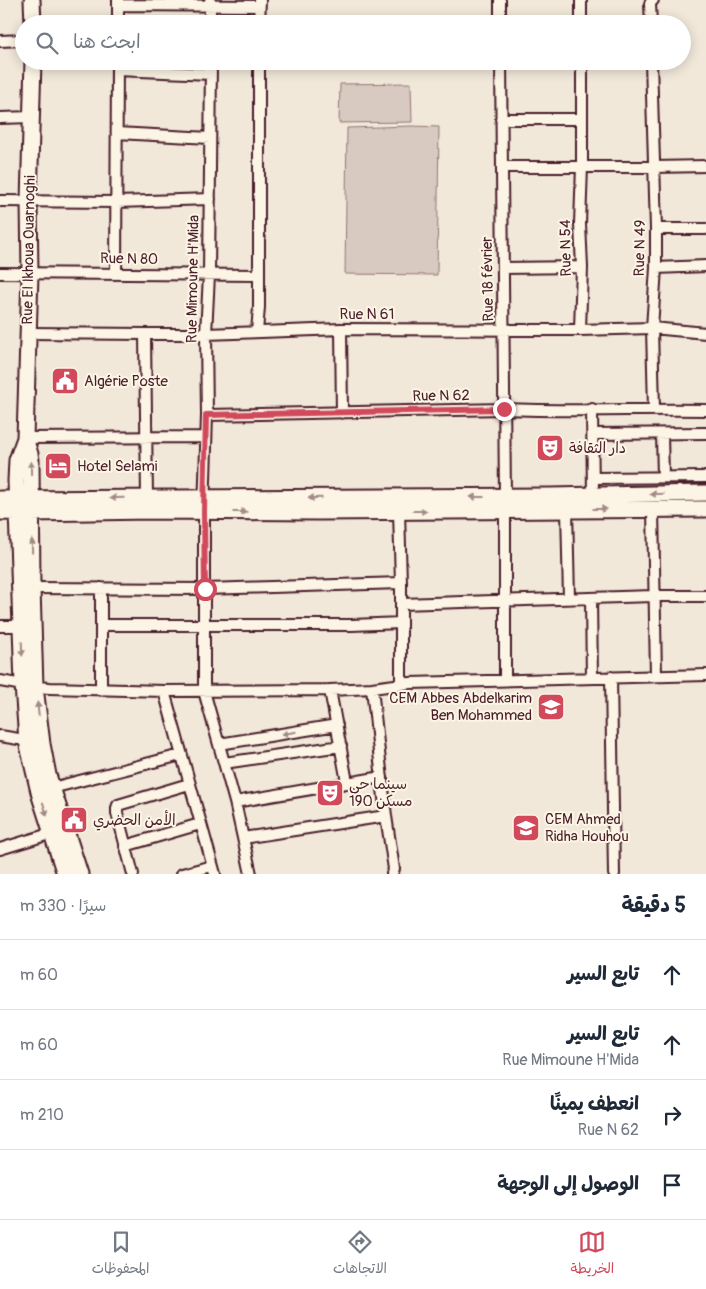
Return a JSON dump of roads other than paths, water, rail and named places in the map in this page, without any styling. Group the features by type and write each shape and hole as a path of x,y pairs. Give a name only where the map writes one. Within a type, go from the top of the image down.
{"main road":[{"path":"32,0 33,15"},
{"name":"Rue EI Ikhoua Ouarnoghi","path":"24,506 31,460 25,438 30,274 29,201 33,70"},
{"path":"0,512 24,506 147,498 205,505 399,511 593,495 706,494"},
{"path":"0,499 24,506 505,503 566,509 706,509"},
{"path":"24,506 32,588 29,686"},
{"path":"24,506 21,626 40,796 80,874"},
{"path":"34,742 52,788 65,874"}],"street":[{"path":"500,0 500,15"},
{"path":"581,0 581,15"},
{"path":"650,15 650,2 653,0"},
{"path":"118,3 260,3"},
{"path":"0,41 15,40"},
{"path":"116,274 117,70"},
{"path":"164,70 211,74"},
{"name":"Rue Mimoune H'Mida","path":"211,70 209,276 206,334 204,691 251,874"},
{"path":"257,332 259,307 259,70"},
{"name":"Rue 18 février","path":"501,70 505,680"},
{"name":"Rue N 54","path":"580,330 582,267 580,224 582,70"},
{"name":"Rue N 49","path":"651,70 656,229 656,268 652,328 654,409"},
{"path":"0,118 32,117"},
{"path":"501,119 582,119"},
{"path":"117,133 210,138"},
{"path":"502,167 706,166"},
{"path":"0,201 116,202 210,199"},
{"path":"656,229 706,229"},
{"path":"656,268 706,266"},
{"path":"503,268 582,267"},
{"name":"Rue N 80","path":"0,273 258,275"},
{"name":"Rue N 61","path":"28,333 206,334 341,329 580,330 652,328 706,333"},
{"path":"341,329 342,413"},
{"path":"145,334 147,498"},
{"name":"Rue N 62","path":"206,415 504,409 554,411 592,409 706,410"},
{"path":"592,409 593,495"},
{"path":"593,434 706,433"},
{"path":"662,434 663,477"},
{"path":"25,438 206,438"},
{"path":"593,478 706,477"},
{"path":"566,509 569,599"},
{"path":"653,509 653,596 656,676"},
{"path":"399,511 401,684"},
{"path":"32,588 205,589 401,583"},
{"path":"100,690 101,588"},
{"path":"401,604 706,596"},
{"path":"591,599 592,678"},
{"path":"102,625 401,623"},
{"path":"0,626 21,626"},
{"path":"0,681 72,690 330,690 372,688 401,684 706,675"},
{"path":"611,677 614,874"},
{"path":"372,688 386,816 394,869 392,874"},
{"path":"330,690 347,782"},
{"path":"164,691 213,870 182,874"},
{"path":"219,744 337,725"},
{"path":"0,736 34,742"},
{"path":"224,763 341,746"},
{"path":"52,788 181,755"},
{"path":"234,802 382,777"},
{"path":"133,874 117,813 118,805 189,784"},
{"path":"243,838 386,816"},
{"path":"126,846 200,824"},
{"path":"0,849 59,831"}],"place":[{"name":"Algérie Poste","path":"65,381"},
{"name":"دار الثقافة","path":"550,448"},
{"name":"Hotel Selami","path":"58,466"},
{"name":"CEM Abbes Abdelkarim Ben Mohammed","path":"551,707"},
{"name":"سينما حي 190 مسكن","path":"330,793"},
{"name":"الأمن الحضري","path":"74,820"},
{"name":"CEM Ahmed Ridha Houhou","path":"526,828"}]}
